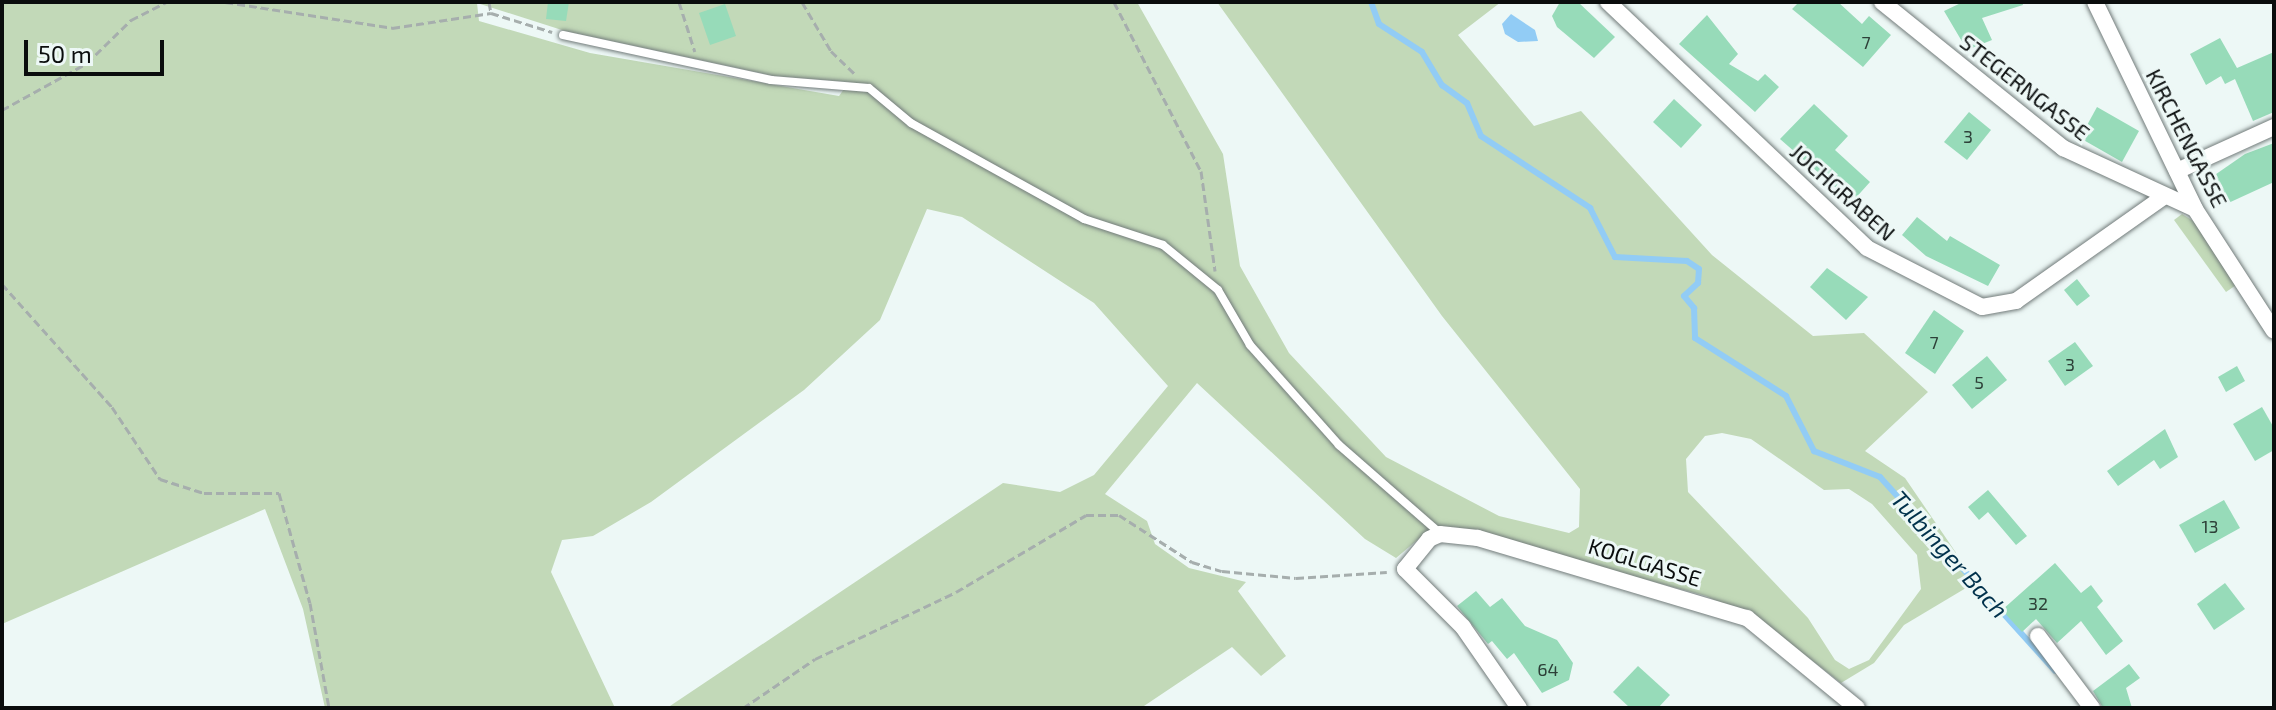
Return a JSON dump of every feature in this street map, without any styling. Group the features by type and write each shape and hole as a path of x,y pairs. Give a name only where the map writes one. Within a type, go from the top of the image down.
{"street":[{"name":"JOCHGRABEN","path":"1608,2 1867,248 1982,307 2016,301 2162,198"},
{"name":"STEGERNGASSE","path":"1882,2 2063,148 2162,198 2195,209"},
{"name":"KIRCHENGASSE","path":"2095,2 2195,209 2274,331"},
{"path":"2177,171 2274,127"},
{"path":"1440,534 1405,569 1463,627 1519,708"},
{"name":"KOGLGASSE","path":"1440,534 1573,563 1747,618 1857,708"},
{"path":"2038,636 2092,708"}],"lane":[{"path":"563,35 771,80 869,88 911,123 1084,219 1163,245 1218,290 1250,345 1290,394 1440,534"}],"path":[{"path":"2,110 87,63 131,20 166,2"},
{"path":"225,2 392,28 491,13 563,35"},
{"path":"489,2 491,13"},
{"path":"679,2 699,63"},
{"path":"802,2 831,51 869,88"},
{"path":"1114,2 1201,171 1218,290"},
{"path":"2,284 112,407 160,479 204,493 279,493 310,603 329,708"},
{"path":"743,708 815,659 956,592 1086,515 1119,515 1192,562 1222,571 1324,578 1405,569"}],"green space":[{"path":"2,2 1137,2 1223,154 1240,266 1289,353 1386,457 1499,516 1569,533 1579,527 1580,489 1442,316 1217,2 1501,2 1458,35 1534,126 1581,111 1712,255 1813,336 1864,333 1928,392 1865,451 1905,478 1976,582 1904,625 1874,663 1841,683 1764,623 1706,596 1460,529 1421,537 1396,558 1365,539 1197,383 1105,494 1147,521 1155,544 1189,568 1246,582 1238,591 1286,656 1261,676 1232,647 1141,708 667,708 1003,483 1060,492 1094,475 1168,386 1094,303 962,217 927,209 880,320 804,390 651,502 593,536 562,540 551,572 615,708 325,708 303,609 265,509 2,624","holes":["477,3 565,31 774,76 849,82 839,96 590,53 479,21","1722,433 1751,439 1824,490 1849,489 1872,504 1917,555 1921,589 1869,660 1849,669 1835,660 1808,618 1688,492 1686,459 1705,436"]},
{"path":"2182,214 2203,227 2242,281 2226,292 2174,220"}],"water":[{"path":"1511,14 1535,30 1538,41 1518,42 1505,34 1502,24"}],"building":[{"path":"548,2 569,2 566,21 546,19"},
{"path":"1560,2 1578,2 1615,37 1594,58 1557,27 1552,16"},
{"path":"1799,2 1838,2 1862,24 1869,16 1891,35 1863,67 1792,9"},
{"path":"1963,2 2022,2 2023,5 1982,18 1992,40 1967,50 1944,11"},
{"path":"725,4 736,36 710,45 699,13"},
{"path":"1707,15 1738,54 1729,64 1758,81 1765,74 1779,87 1755,112 1679,44"},
{"path":"2220,38 2237,68 2274,52 2274,112 2253,121 2235,79 2225,84 2221,76 2206,85 2190,54"},
{"path":"1674,99 1702,125 1681,148 1653,122"},
{"path":"1814,104 1848,136 1835,150 1870,182 1852,202 1780,139"},
{"path":"2097,107 2139,131 2122,162 2080,138"},
{"path":"1969,112 1991,130 1967,160 1944,142"},
{"path":"2274,143 2274,182 2224,205 2209,179 2245,154"},
{"path":"1917,217 1947,241 1950,236 2000,265 1988,286 1926,256 1902,235"},
{"path":"1827,268 1868,297 1846,320 1810,287"},
{"path":"2077,279 2090,296 2077,306 2064,290"},
{"path":"1934,310 1964,331 1935,374 1905,353"},
{"path":"2075,342 2093,366 2065,386 2048,361"},
{"path":"1987,356 2007,380 1972,409 1952,385"},
{"path":"2237,366 2245,381 2226,392 2218,377"},
{"path":"2262,407 2274,428 2274,450 2255,461 2233,424"},
{"path":"2165,429 2178,457 2160,469 2154,460 2118,486 2107,471"},
{"path":"1988,490 2027,536 2016,545 1988,512 1979,520 1968,507"},
{"path":"2224,500 2240,528 2195,553 2179,525"},
{"path":"2055,563 2081,593 2091,585 2103,601 2097,607 2123,641 2106,655 2081,621 2057,643 2036,619 2022,632 2002,610"},
{"path":"2225,583 2245,609 2214,630 2197,604"},
{"path":"1476,591 1490,607 1502,598 1525,626 1557,640 1573,663 1569,680 1542,693 1514,653 1507,659 1492,641 1488,644 1457,606"},
{"path":"2129,664 2140,678 2126,688 2132,708 2103,708 2093,691"},
{"path":"1638,666 1670,695 1658,708 1630,708 1613,692"}],"waterway":[{"name":"Tulbinger Bach","path":"1371,2 1379,24 1422,52 1442,85 1467,103 1481,136 1590,208 1615,257 1687,261 1699,269 1698,283 1684,296 1694,308 1695,338 1786,396 1814,451 1880,477 2055,671"}]}
